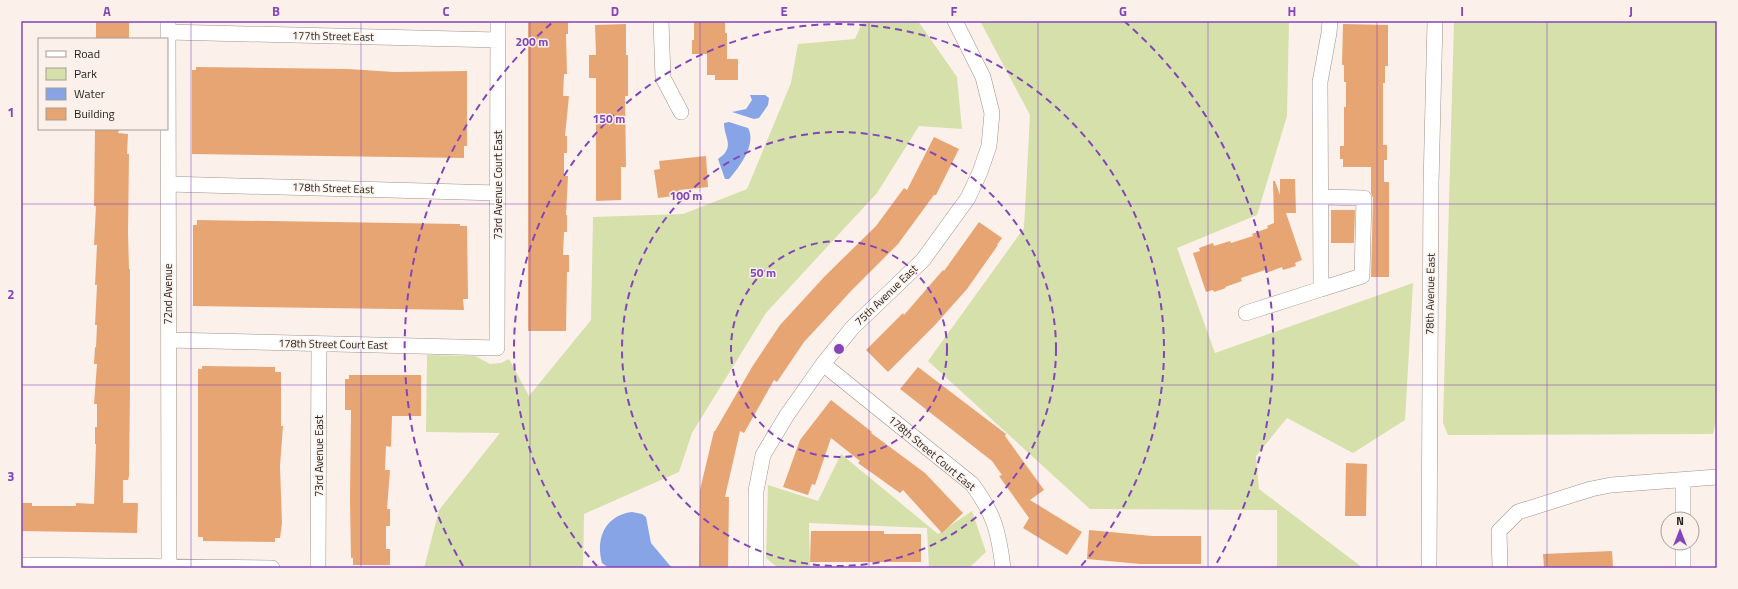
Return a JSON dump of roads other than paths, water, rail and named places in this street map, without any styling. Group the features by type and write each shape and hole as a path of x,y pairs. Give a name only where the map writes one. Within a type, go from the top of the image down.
{"street":[{"name":"73rd Avenue Court East","path":"497,348 498,21"},
{"path":"661,21 663,78 681,112"},
{"name":"75th Avenue East","path":"756,568 756,491 763,455 787,415 823,364 852,328 923,260 968,198 980,172 989,146 992,113 983,77 955,21"},
{"path":"1321,289 1320,82 1330,33 1330,21"},
{"name":"78th Avenue East","path":"1429,568 1431,184 1435,21"},
{"name":"177th Street East","path":"168,27 498,40"},
{"name":"72nd Avenue","path":"168,27 169,566"},
{"name":"178th Street East","path":"168,184 498,193"},
{"path":"1246,313 1362,276 1364,198 1321,197"},
{"name":"178th Street Court East","path":"168,340 497,348"},
{"name":"73rd Avenue East","path":"318,568 319,344"},
{"name":"178th Street Court East","path":"823,364 972,484 985,502 995,524 1001,547 1003,568"},
{"path":"1500,568 1499,531 1518,512 1591,489 1611,485 1717,477"},
{"path":"1683,480 1683,511"},
{"path":"1683,551 1683,568"},
{"path":"21,565 272,568"}],"water":[{"path":"750,95 765,95 769,98 768,105 759,118 754,119 732,112 746,109 752,100"},
{"path":"729,122 748,128 750,141 749,148 742,162 729,179 725,179 718,159 727,150 728,142 724,123"},
{"path":"632,512 642,514 646,517 651,543 672,568 609,568 602,563 600,545 605,529 615,518"}]}
